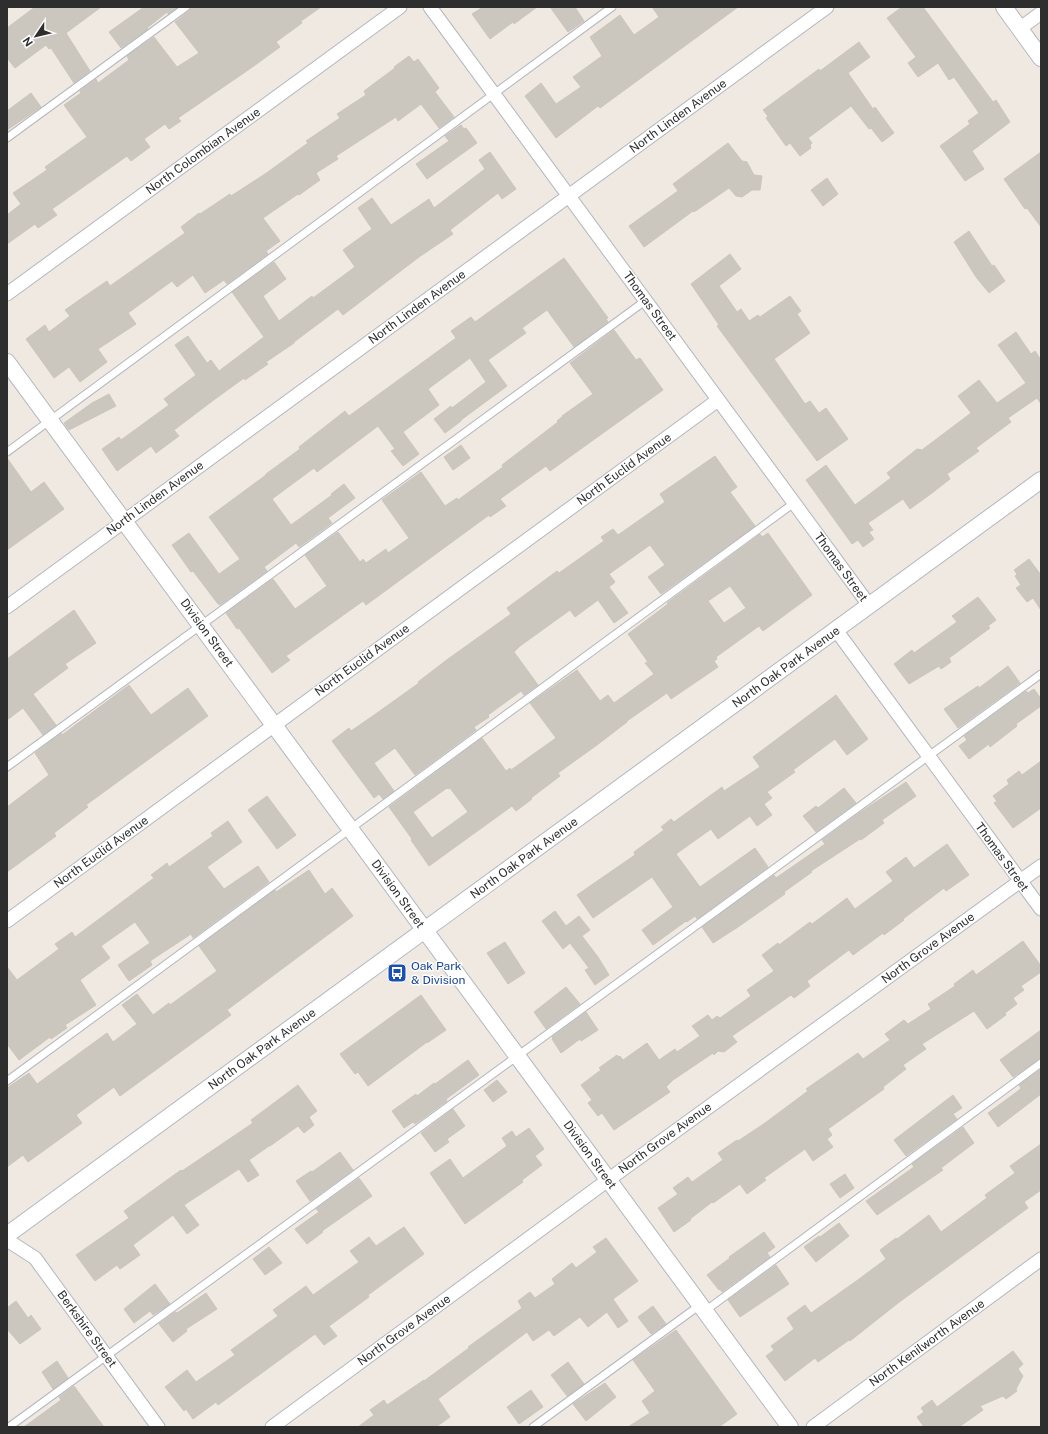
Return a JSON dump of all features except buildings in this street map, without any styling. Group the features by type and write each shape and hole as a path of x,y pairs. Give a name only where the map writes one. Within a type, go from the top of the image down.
{"street":[{"name":"North Colombian Avenue","path":"7,294 400,7"},
{"name":"Thomas Street","path":"430,7 869,606"},
{"name":"North Linden Avenue","path":"7,607 826,7"},
{"path":"1004,7 1041,58"},
{"path":"1020,29 1041,13"},
{"name":"Division Street","path":"7,362 790,1427"},
{"name":"North Euclid Avenue","path":"7,921 718,400"},
{"name":"North Oak Park Avenue","path":"7,1235 1041,480"},
{"name":"Thomas Street","path":"836,630 1041,909"},
{"name":"North Grove Avenue","path":"272,1427 608,1180 1041,866"},
{"name":"Berkshire Street","path":"7,1240 35,1258 158,1427"},
{"name":"North Kenilworth Avenue","path":"813,1427 1041,1259"}],"lane":[{"path":"7,138 186,7"},
{"path":"7,452 612,7"},
{"path":"7,767 645,300"},
{"path":"7,1081 794,503"},
{"path":"9,1427 1041,674"},
{"path":"533,1427 702,1308 1041,1063"}],"place":[{"name":"Oak Park & Division","path":"397,973"}]}
